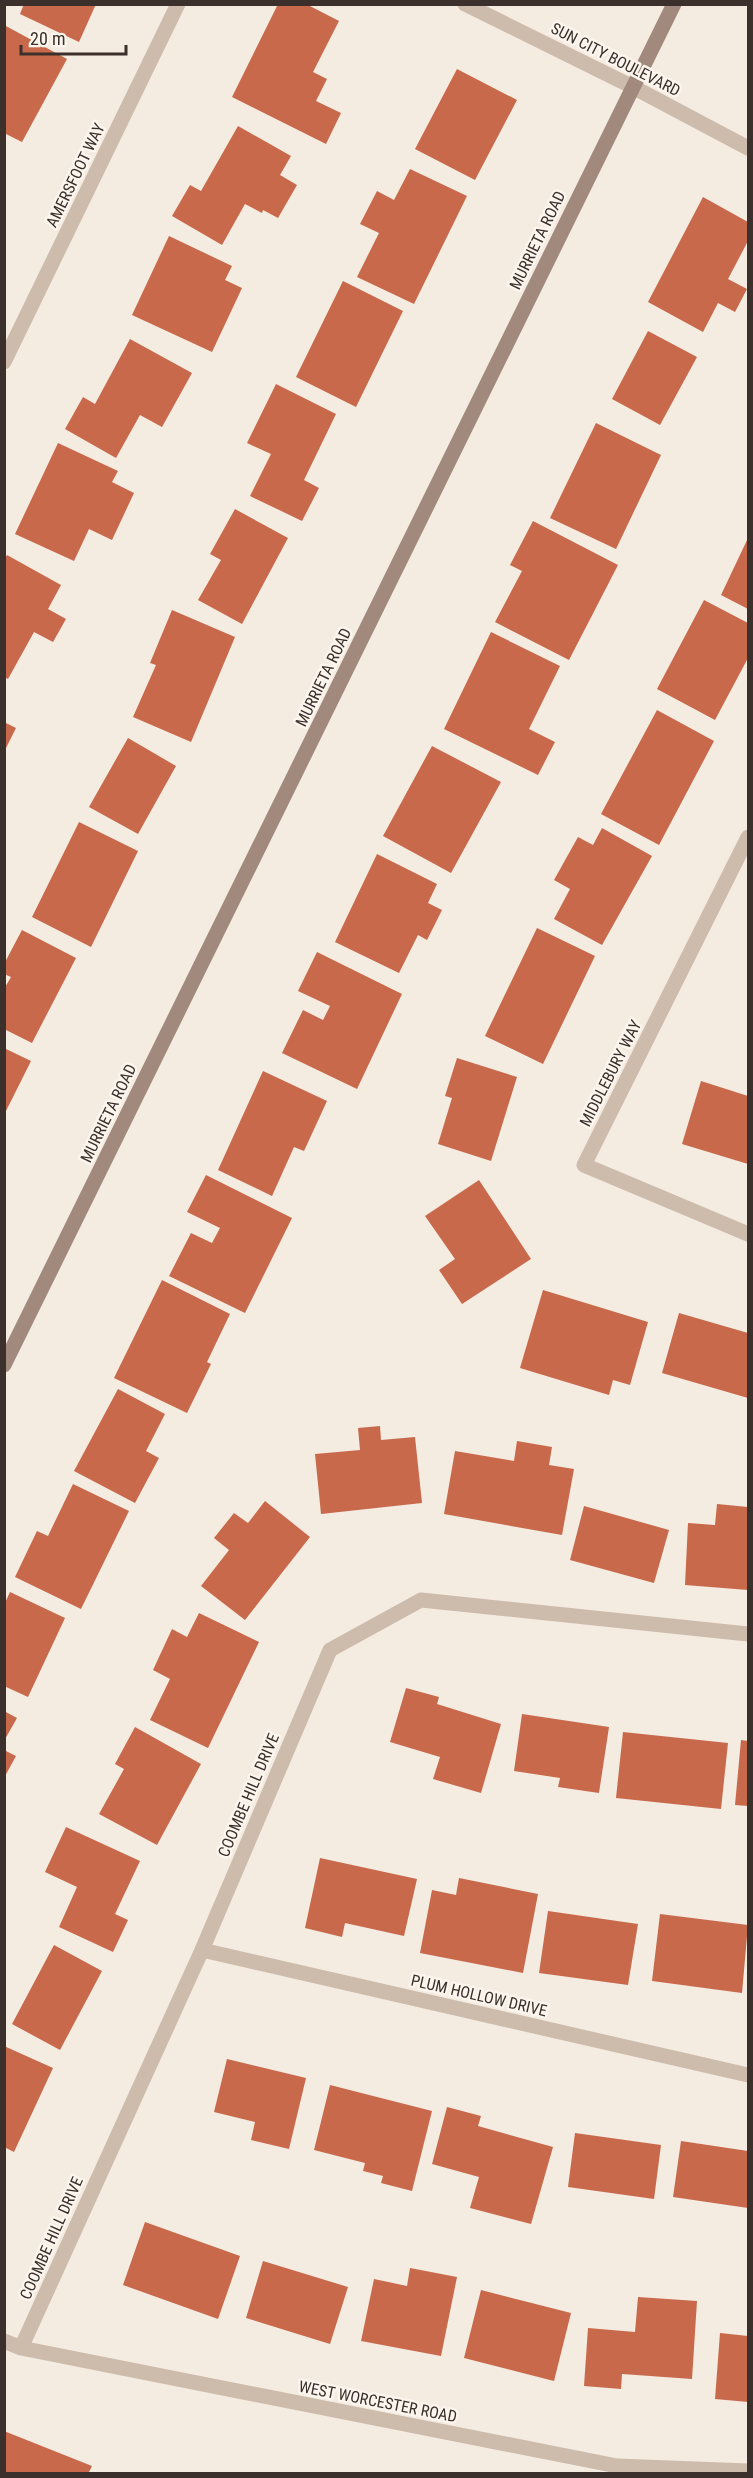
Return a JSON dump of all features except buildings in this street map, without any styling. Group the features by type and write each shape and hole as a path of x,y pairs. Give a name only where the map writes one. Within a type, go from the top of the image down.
{"main road":[{"name":"MURRIETA ROAD","path":"4,1365 674,4"}],"street":[{"name":"AMERSFOOT WAY","path":"4,362 178,4"},
{"name":"SUN CITY BOULEVARD","path":"465,4 633,87 748,148"},
{"name":"MIDDLEBURY WAY","path":"748,837 584,1165 748,1234"},
{"name":"COOMBE HILL DRIVE","path":"21,2348 202,1950 330,1650 421,1600 748,1634"},
{"name":"PLUM HOLLOW DRIVE","path":"202,1950 748,2074"},
{"name":"WEST WORCESTER ROAD","path":"4,2341 21,2348 617,2466 748,2472"}]}
